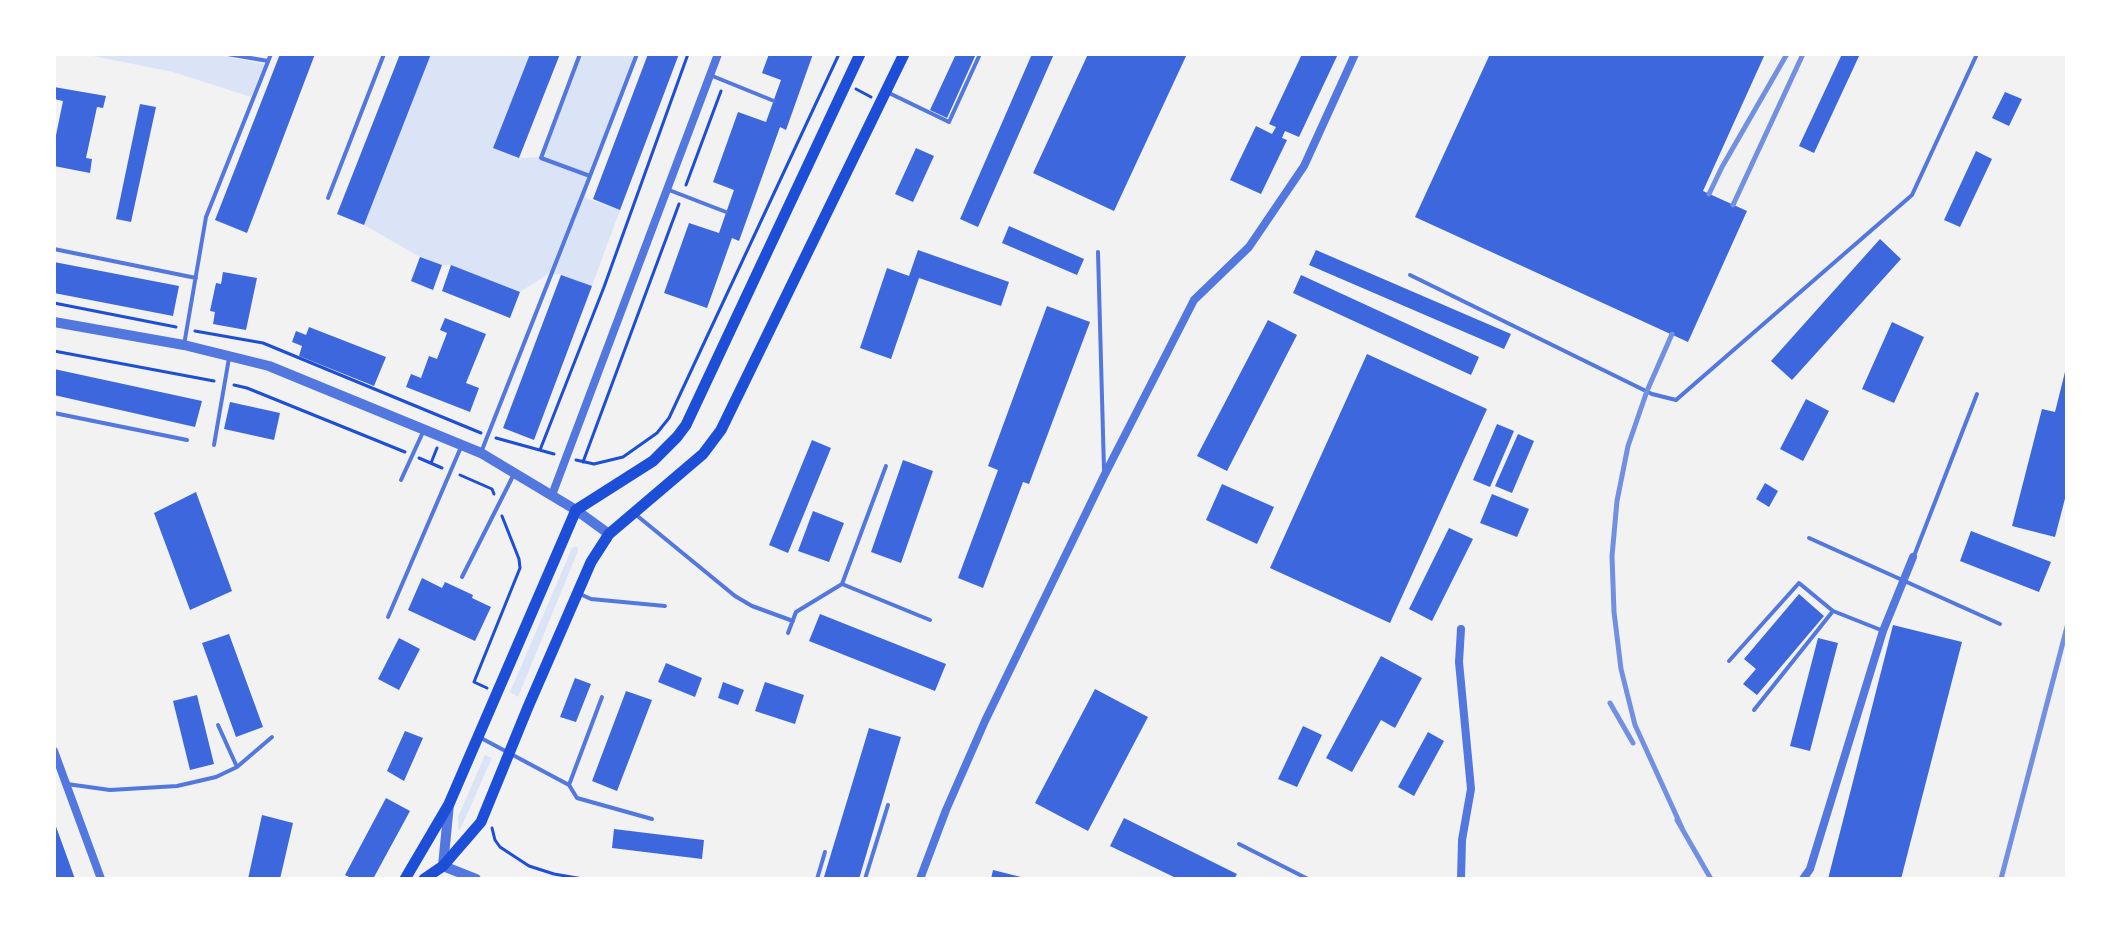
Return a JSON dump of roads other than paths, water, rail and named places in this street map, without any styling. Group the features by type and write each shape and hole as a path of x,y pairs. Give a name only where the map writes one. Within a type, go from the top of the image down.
{"main road":[{"path":"405,879 449,804 576,510 653,461 686,425 860,54"},
{"path":"424,879 443,866 481,822 591,562 609,534 703,454 721,430 904,54"}],"street":[{"path":"552,495 718,54"},
{"path":"920,879 985,721 1194,300 1249,247 1304,166 1355,54"},
{"path":"54,322 184,345 269,366 481,453 576,510 609,534"},
{"path":"1803,879 1810,869 1883,631 1913,557"},
{"path":"1461,629 1459,662 1471,789 1462,840 1461,879"},
{"path":"54,751 101,879"},
{"path":"449,804 443,866 476,879"}],"lane":[{"path":"227,54 268,61"},
{"path":"184,345 206,217 271,54"},
{"path":"328,198 384,54"},
{"path":"580,54 541,158 590,176"},
{"path":"481,453 637,54"},
{"path":"884,97 949,122 980,54"},
{"path":"1410,275 1647,391 1676,400 1912,195 1977,54"},
{"path":"710,75 774,101"},
{"path":"668,189 726,212"},
{"path":"54,249 196,278"},
{"path":"1098,252 1104,476"},
{"path":"214,445 230,356"},
{"path":"1913,557 1977,394"},
{"path":"54,413 187,440"},
{"path":"401,480 424,429"},
{"path":"388,617 462,445"},
{"path":"788,633 796,612 842,584 886,466"},
{"path":"462,577 515,473"},
{"path":"633,512 735,596 752,606 793,621"},
{"path":"1809,538 2000,624"},
{"path":"1729,661 1799,583 1833,611 1883,631"},
{"path":"842,584 930,620"},
{"path":"578,593 591,599 665,606"},
{"path":"1754,710 1833,611"},
{"path":"569,785 602,697"},
{"path":"218,725 237,767"},
{"path":"65,784 110,790 177,786 216,777 237,767 272,737"},
{"path":"478,737 569,785 577,798 652,819"},
{"path":"865,879 888,805"},
{"path":"1239,844 1308,879"},
{"path":"817,879 825,852"}],"railway":[{"path":"1709,194 1787,54"},
{"path":"1733,205 1803,54"},
{"path":"1672,334 1647,391 1628,446 1617,501 1612,556 1614,612 1621,669 1635,725 1682,828"},
{"path":"2001,879 2067,627"},
{"path":"1610,703 1633,743"},
{"path":"1677,820 1711,879"}]}
